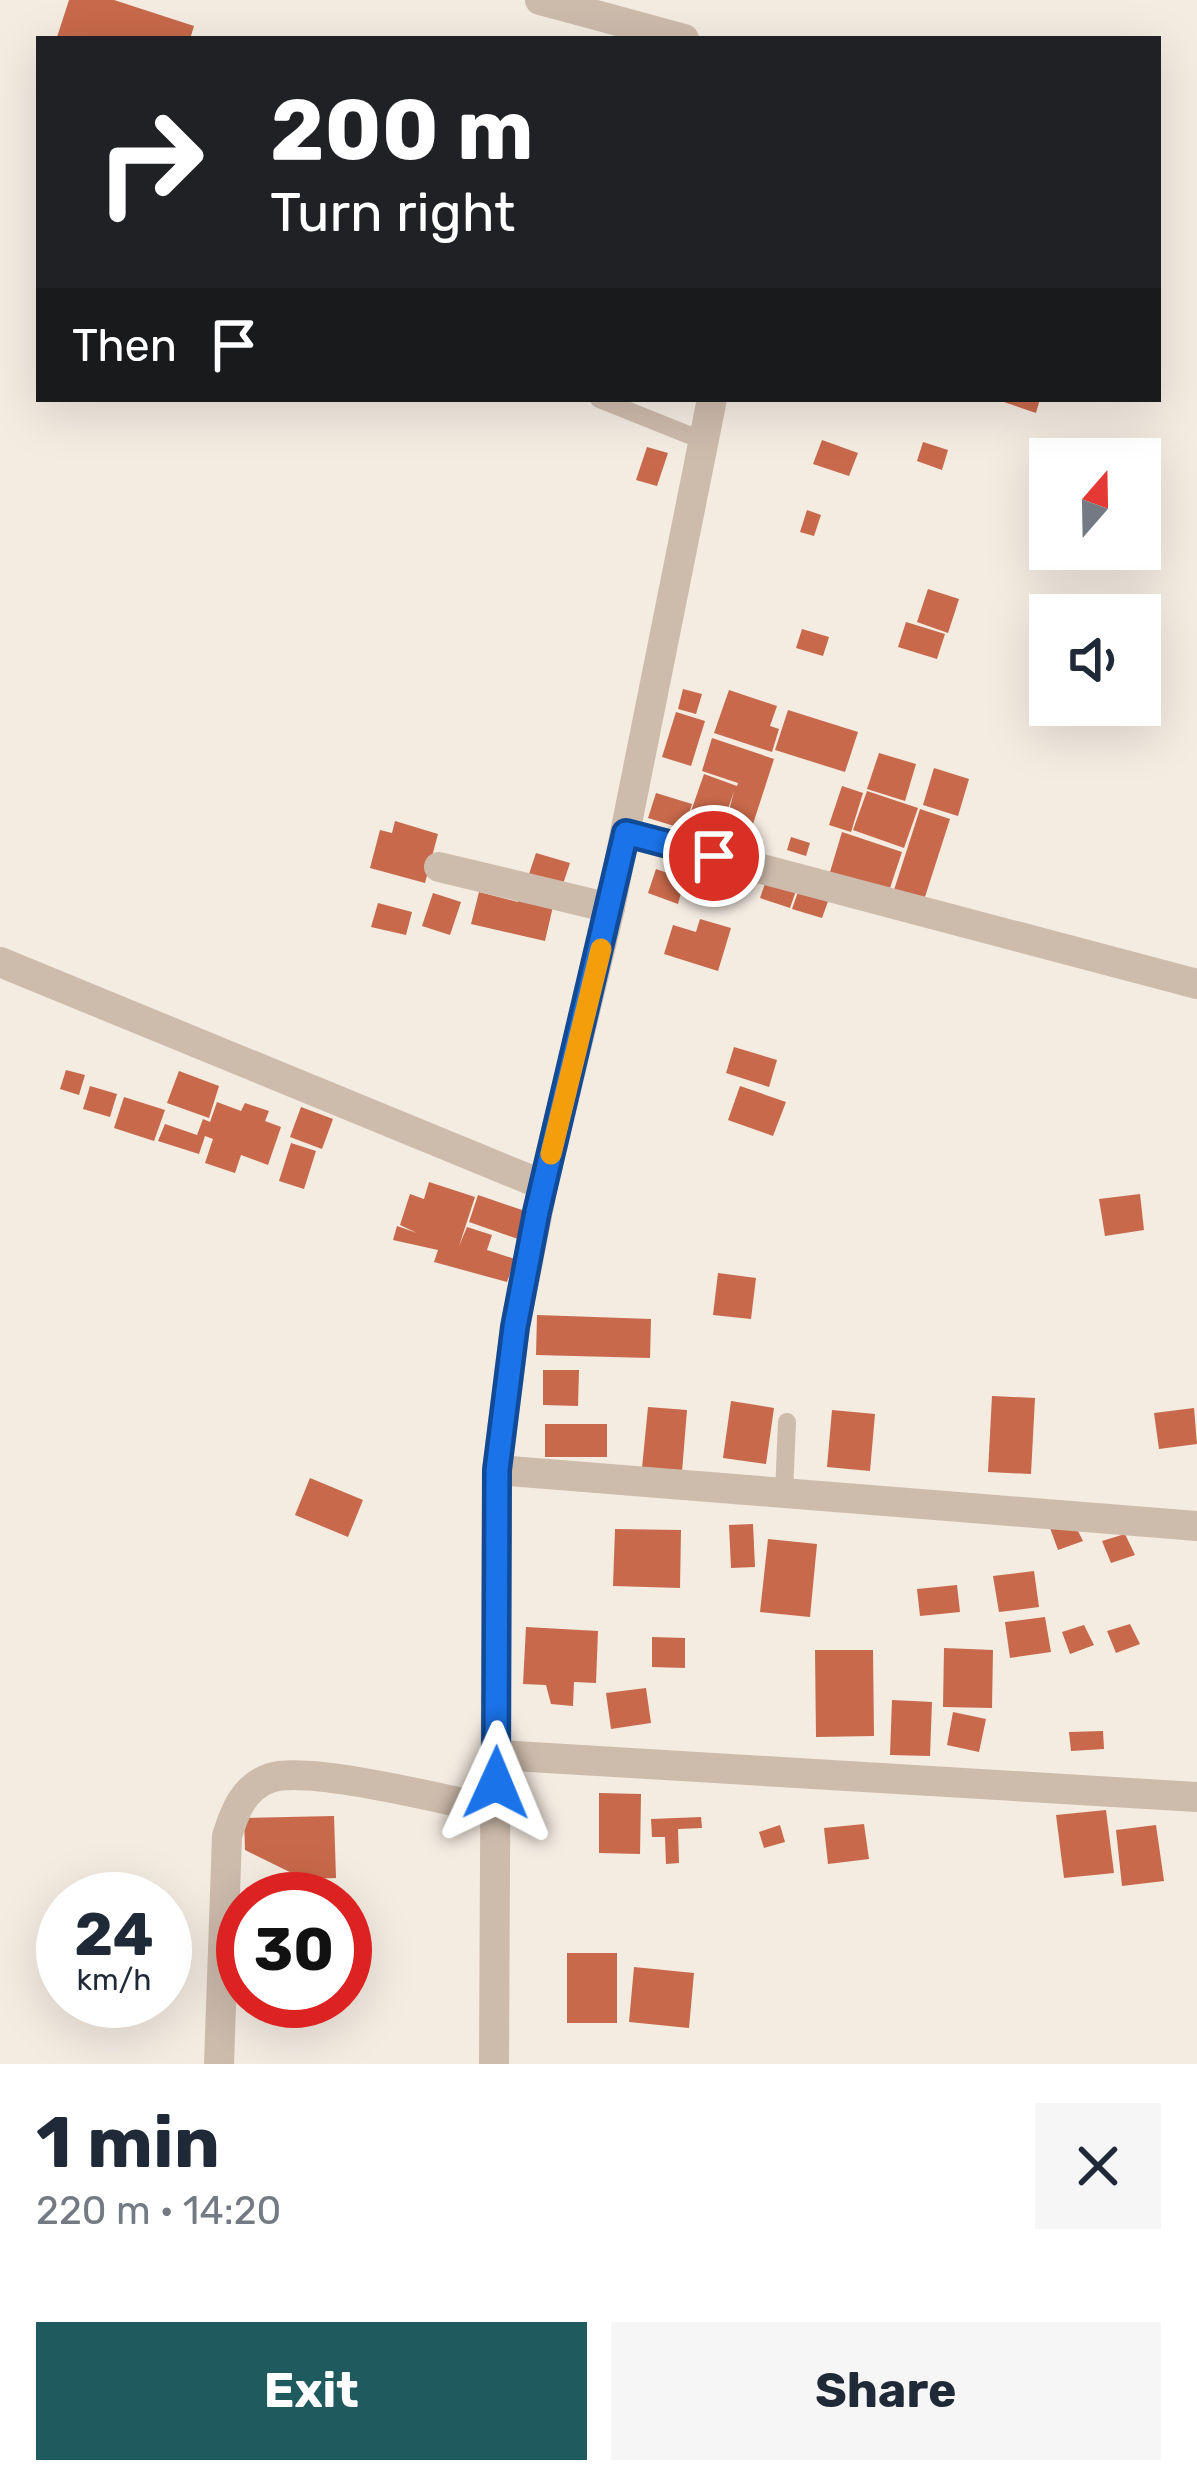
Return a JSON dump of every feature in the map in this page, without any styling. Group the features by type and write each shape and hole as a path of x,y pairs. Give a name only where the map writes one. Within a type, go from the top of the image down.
{"street":[{"path":"559,3 674,36"},
{"path":"494,2064 497,1470 515,1327 543,1185 626,833 711,402"},
{"path":"626,833 1197,984"},
{"path":"439,867 610,908"},
{"path":"0,962 543,1185"},
{"path":"497,1470 1197,1526"},
{"path":"498,1756 1197,1797"},
{"path":"219,2064 227,1836 238,1801 269,1779 304,1774 495,1810"}],"lane":[{"path":"606,402 704,441"},
{"path":"784,1493 787,1422"}],"building":[{"path":"69,0 114,0 194,26 191,36 57,36"},
{"path":"1004,402 1039,402 1036,413"},
{"path":"822,440 858,453 849,476 813,464"},
{"path":"923,442 948,450 942,470 917,461"},
{"path":"647,447 668,453 657,486 636,480"},
{"path":"807,510 821,515 814,536 800,532"},
{"path":"928,589 959,599 948,633 917,622"},
{"path":"906,622 945,634 937,659 898,647"},
{"path":"802,629 829,637 823,656 796,648"},
{"path":"683,689 702,694 696,714 678,709"},
{"path":"729,690 777,706 770,726 779,729 772,752 714,733"},
{"path":"788,710 858,732 845,772 775,750"},
{"path":"676,712 705,721 691,766 662,757"},
{"path":"712,738 774,759 753,824 728,815 734,791 722,827 689,817 704,774 738,783 702,771"},
{"path":"879,753 916,764 905,801 867,789"},
{"path":"934,768 969,779 958,816 923,805"},
{"path":"842,786 863,793 851,832 829,825"},
{"path":"867,791 918,808 904,848 853,830"},
{"path":"656,793 692,804 684,829 648,818"},
{"path":"920,809 950,819 924,900 894,890"},
{"path":"395,821 438,834 425,883 370,868 380,830 392,833"},
{"path":"736,824 751,829 746,845 731,840"},
{"path":"842,832 902,852 889,891 830,872"},
{"path":"791,837 810,843 806,856 787,850"},
{"path":"536,853 570,863 561,890 527,880"},
{"path":"656,869 685,879 678,904 648,893"},
{"path":"768,875 798,885 790,908 760,898"},
{"path":"800,886 830,896 822,918 792,909"},
{"path":"479,892 518,902 520,894 554,902 545,941 471,924"},
{"path":"433,893 461,902 450,935 422,926"},
{"path":"378,903 412,912 406,935 371,927"},
{"path":"700,919 731,928 718,971 664,954 673,925 696,932"},
{"path":"734,1047 777,1060 769,1087 726,1073"},
{"path":"66,1070 85,1075 79,1095 60,1089"},
{"path":"179,1071 219,1086 209,1118 167,1103"},
{"path":"90,1086 117,1094 110,1117 83,1109"},
{"path":"740,1086 786,1102 773,1136 728,1120"},
{"path":"124,1097 165,1110 154,1141 114,1128"},
{"path":"217,1102 241,1111 245,1103 269,1111 265,1121 281,1127 268,1165 241,1155 235,1173 205,1163 213,1139 205,1136 199,1154 158,1141 165,1124 197,1135 203,1119 210,1122"},
{"path":"301,1107 333,1119 322,1149 290,1137"},
{"path":"291,1143 316,1151 304,1189 279,1181"},
{"path":"429,1182 475,1197 459,1246 467,1227 492,1235 487,1250 515,1259 507,1282 434,1262 438,1250 393,1240 397,1226 417,1233 400,1225 410,1194 424,1199"},
{"path":"1140,1194 1144,1230 1105,1236 1099,1199"},
{"path":"478,1195 528,1212 518,1239 469,1222"},
{"path":"718,1273 756,1278 751,1319 713,1315"},
{"path":"537,1315 651,1319 650,1358 536,1355"},
{"path":"543,1370 579,1370 578,1406 543,1405"},
{"path":"992,1396 1035,1398 1031,1474 988,1472"},
{"path":"731,1401 774,1408 766,1464 723,1458"},
{"path":"648,1407 687,1410 682,1472 642,1468"},
{"path":"1194,1408 1197,1444 1159,1449 1154,1413"},
{"path":"832,1410 875,1414 870,1471 827,1467"},
{"path":"545,1424 607,1424 607,1457 545,1457"},
{"path":"310,1478 363,1500 348,1537 295,1515"},
{"path":"1073,1521 1083,1541 1058,1550 1050,1528"},
{"path":"753,1524 755,1567 731,1568 729,1525"},
{"path":"615,1529 681,1530 680,1588 613,1586"},
{"path":"1125,1534 1135,1555 1111,1563 1102,1541"},
{"path":"768,1539 817,1544 810,1617 760,1612"},
{"path":"1034,1571 1039,1607 999,1612 993,1576"},
{"path":"957,1585 960,1612 920,1616 917,1589"},
{"path":"1045,1617 1051,1652 1010,1658 1005,1622"},
{"path":"1130,1624 1140,1644 1116,1653 1107,1631"},
{"path":"1084,1625 1094,1645 1070,1654 1062,1632"},
{"path":"526,1627 598,1631 596,1683 574,1682 573,1706 551,1704 546,1685 523,1684"},
{"path":"652,1637 685,1638 685,1668 652,1667"},
{"path":"944,1648 993,1650 992,1708 943,1707"},
{"path":"815,1650 873,1650 874,1736 816,1737"},
{"path":"646,1688 651,1723 611,1729 606,1693"},
{"path":"892,1700 932,1702 930,1756 890,1755"},
{"path":"953,1712 986,1719 979,1752 947,1745"},
{"path":"1103,1731 1104,1749 1071,1751 1069,1732"},
{"path":"599,1793 641,1794 640,1854 599,1853"},
{"path":"1106,1810 1114,1873 1064,1878 1056,1815"},
{"path":"334,1816 336,1872 290,1872 245,1850 244,1818"},
{"path":"701,1817 702,1828 678,1829 679,1863 666,1864 665,1837 652,1837 651,1819"},
{"path":"864,1824 869,1859 828,1864 824,1828"},
{"path":"780,1825 785,1842 764,1848 759,1832"},
{"path":"1156,1825 1164,1881 1122,1886 1116,1830"},
{"path":"567,1953 617,1953 617,2023 567,2023"},
{"path":"634,1967 694,1973 689,2028 629,2022"}],"slow traffic":[{"path":"551,1154 601,949"}],"route":[{"path":"496,1783 497,1470 515,1327 543,1185 626,833 714,856"}]}
